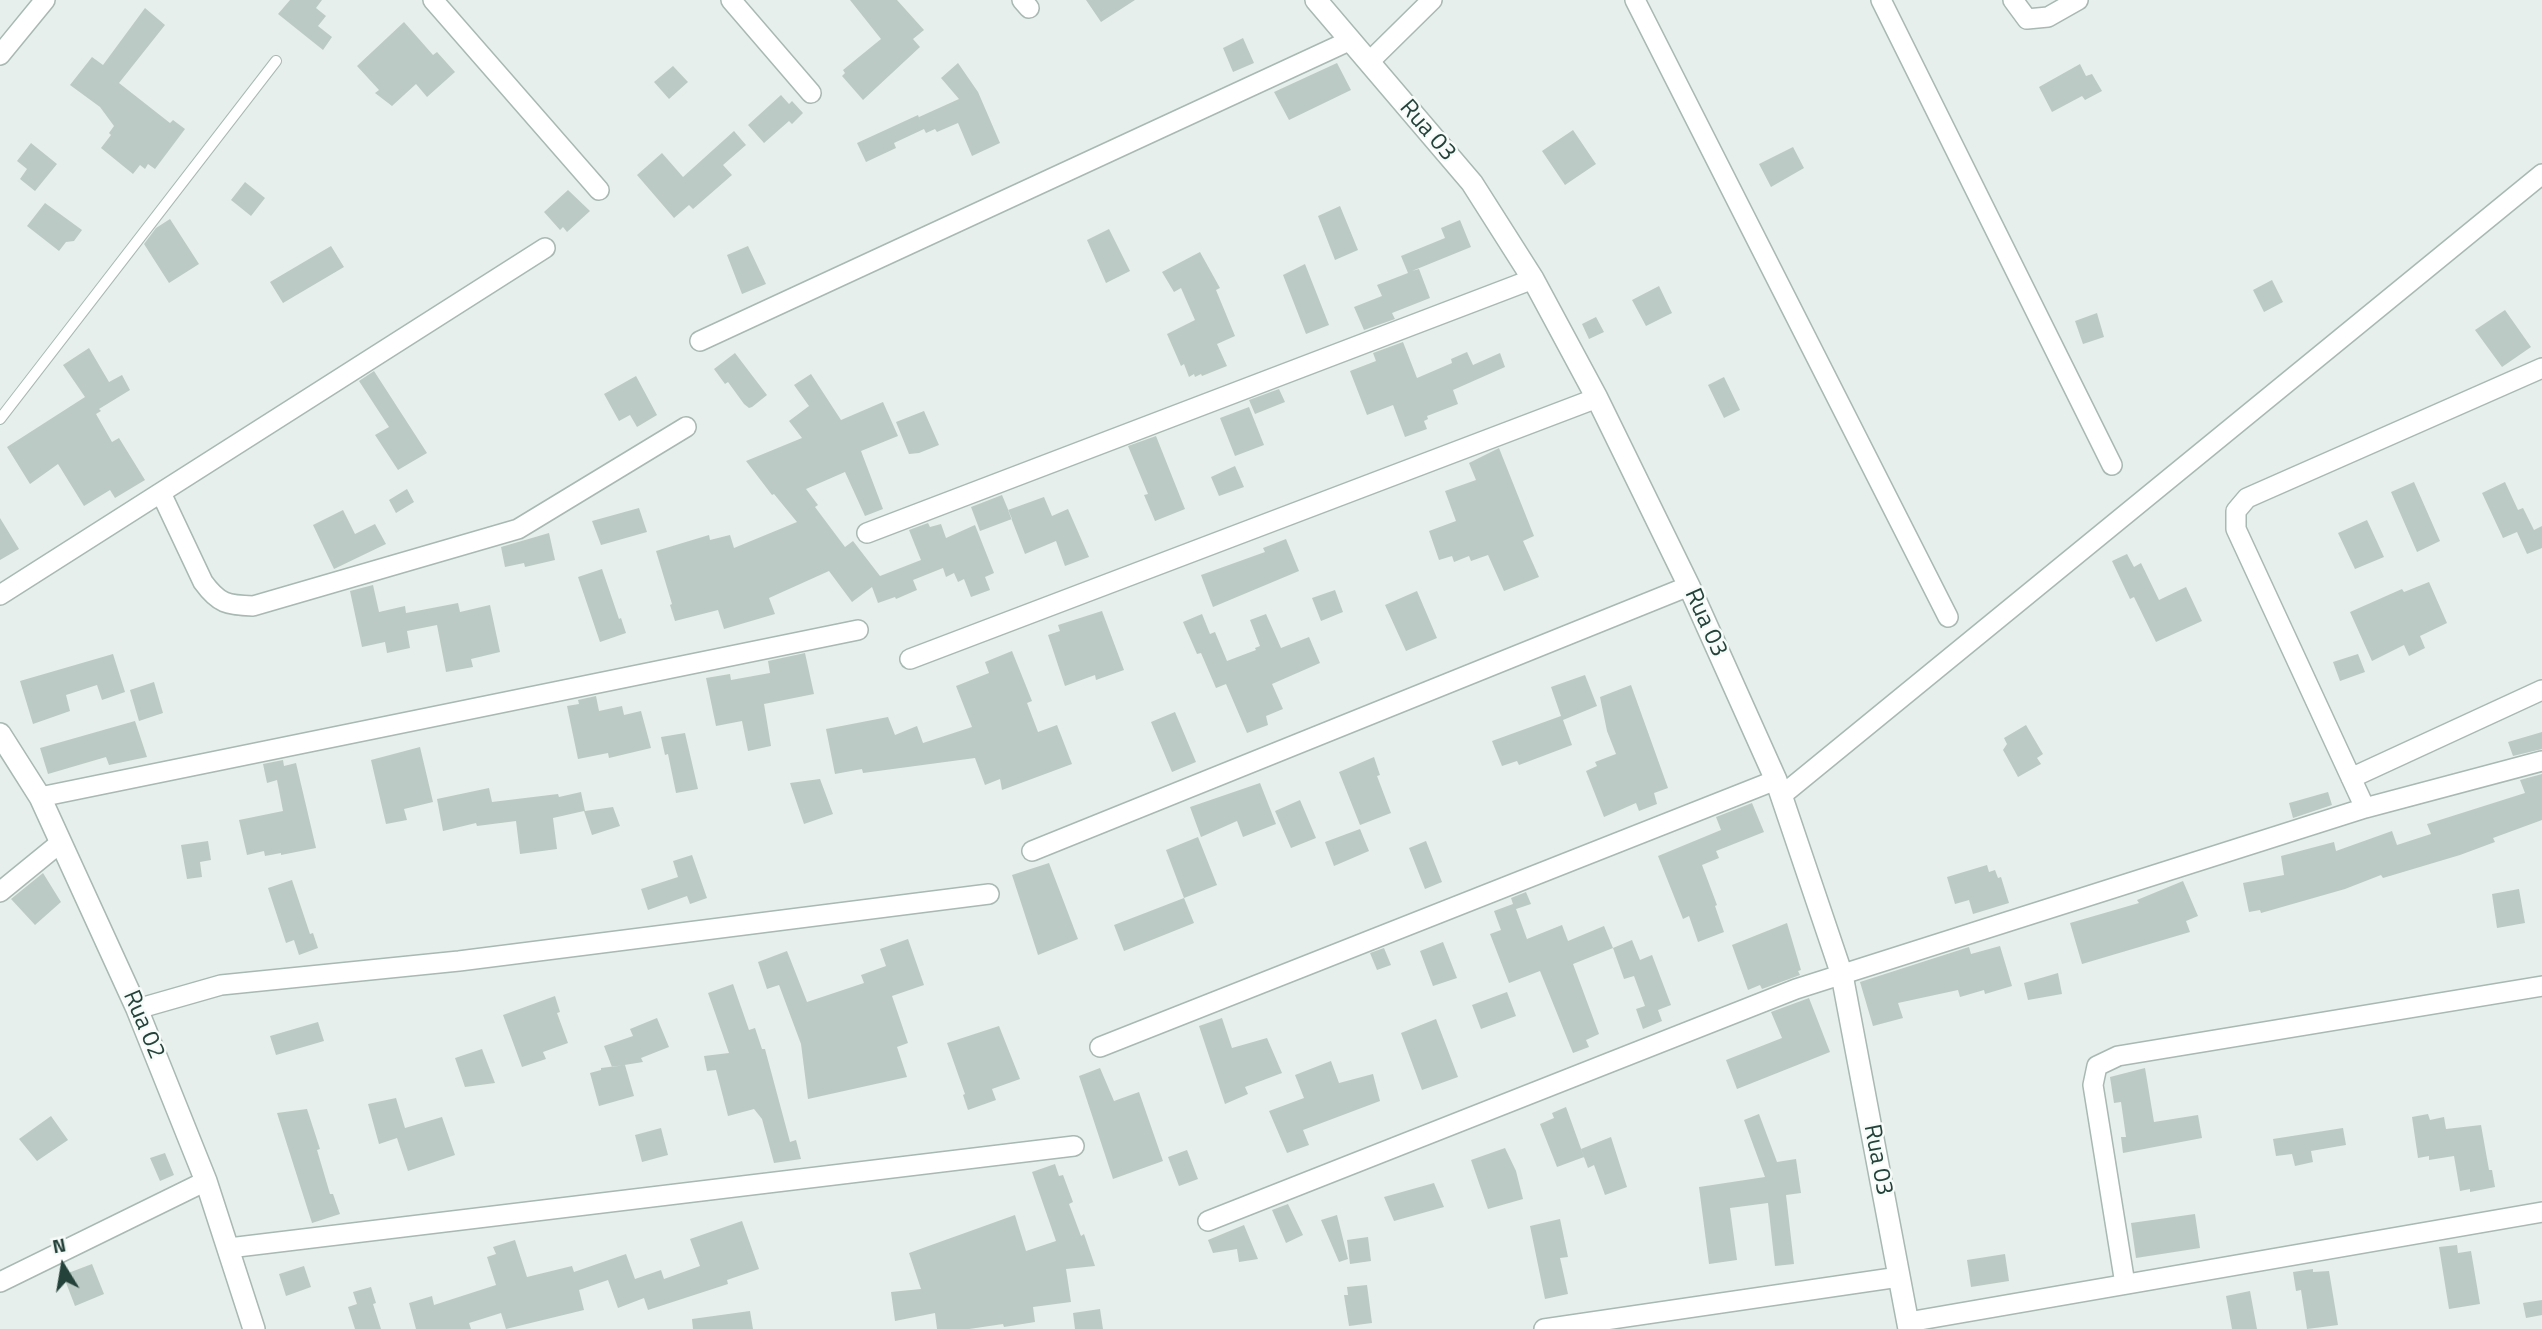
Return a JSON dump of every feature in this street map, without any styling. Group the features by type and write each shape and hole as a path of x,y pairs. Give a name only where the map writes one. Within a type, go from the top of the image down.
{"street":[{"path":"0,55 45,0"},
{"path":"433,0 599,190"},
{"path":"731,0 811,93"},
{"name":"Rua 03","path":"1316,0 1472,183 1533,279 1597,398 1689,586 1778,788 1842,975 1908,1325"},
{"path":"1368,62 1432,0"},
{"path":"1635,0 1948,617"},
{"path":"1881,0 2112,465"},
{"path":"2013,0 2027,19 2048,17 2078,0"},
{"path":"700,341 1351,40"},
{"path":"1100,1047 1778,788 2542,174"},
{"path":"0,595 545,248"},
{"path":"867,533 1533,279"},
{"path":"2365,808 2236,529 2236,511 2247,498 2542,368"},
{"path":"910,659 1597,398"},
{"path":"160,493 203,582 213,596 228,605 253,606 517,529 686,427"},
{"path":"1032,851 1689,586"},
{"path":"40,797 858,630"},
{"path":"2351,778 2542,690"},
{"name":"Rua 02","path":"0,734 40,797 137,1009 206,1181 254,1329"},
{"path":"1208,1220 1796,989 2365,808 2542,761"},
{"path":"0,892 60,843"},
{"path":"137,1009 221,985 459,961 989,894"},
{"path":"2125,1284 2093,1085 2097,1066 2118,1056 2542,986"},
{"path":"229,1248 1074,1146"},
{"path":"0,1282 206,1181"},
{"path":"1908,1325 2125,1284 2542,1212"},
{"path":"1544,1329 1899,1277"}],"lane":[{"path":"0,419 276,61"}],"building":[{"path":"290,0 322,0 316,8 326,16 318,26 332,37 323,50 278,14"},
{"path":"850,0 897,0 924,30 913,39 920,47 863,100 842,76 845,73 843,70 881,39"},
{"path":"1086,0 1135,0 1101,22"},
{"path":"145,8 165,25 119,83 170,123 173,120 185,129 155,169 148,164 145,169 140,165 133,174 101,148 114,126 100,107 70,85 92,57 103,65"},
{"path":"404,22 433,55 437,52 455,72 427,97 416,84 392,106 375,93 379,90 357,66"},
{"path":"1243,38 1254,63 1233,72 1223,48"},
{"path":"958,63 978,92 1000,143 972,156 958,123 937,132 935,129 926,133 924,129 894,143 896,148 866,162 857,143 918,115 920,120 919,117 959,99 941,78"},
{"path":"1337,63 1351,90 1289,120 1274,92"},
{"path":"2080,64 2086,76 2092,74 2102,91 2085,100 2082,96 2052,112 2039,87"},
{"path":"673,66 688,82 669,99 654,82"},
{"path":"781,95 789,104 792,101 803,113 792,124 789,121 764,143 748,125"},
{"path":"1573,130 1596,164 1565,185 1542,151"},
{"path":"734,131 746,145 723,165 732,175 693,209 689,205 674,218 637,175 662,153 683,177"},
{"path":"31,143 57,164 35,191 20,179 27,169 17,161"},
{"path":"1793,147 1804,168 1771,187 1759,164"},
{"path":"245,182 265,198 251,216 231,200"},
{"path":"568,190 590,211 567,232 563,227 560,230 544,212"},
{"path":"45,203 82,230 74,241 66,242 59,251 27,226"},
{"path":"1340,206 1358,250 1335,260 1318,216"},
{"path":"170,219 199,264 169,283 144,244 156,228"},
{"path":"1460,220 1471,247 1412,271 1419,269 1430,298 1392,313 1395,319 1364,330 1354,307 1382,296 1377,285 1408,273 1401,256 1445,238 1441,228"},
{"path":"1109,229 1130,271 1106,283 1087,240"},
{"path":"331,246 344,267 283,303 270,282"},
{"path":"748,246 766,284 742,294 727,255"},
{"path":"1200,252 1220,288 1216,290 1235,336 1217,344 1227,366 1202,376 1201,374 1195,377 1194,374 1189,377 1184,364 1181,366 1167,334 1195,320 1181,288 1174,292 1162,272"},
{"path":"1305,264 1329,325 1306,334 1283,275"},
{"path":"2272,280 2283,302 2264,312 2253,290"},
{"path":"1659,286 1672,313 1646,326 1632,300"},
{"path":"2505,310 2531,347 2502,367 2475,330"},
{"path":"2097,313 2104,337 2083,344 2075,321"},
{"path":"1596,317 1604,332 1589,339 1582,324"},
{"path":"1403,342 1417,378 1452,363 1451,359 1467,352 1473,365 1500,353 1505,367 1453,390 1458,404 1427,416 1428,419 1424,421 1427,429 1405,437 1393,405 1367,415 1350,371 1376,361 1373,353"},
{"path":"89,348 109,382 122,375 130,390 99,409 101,411 96,414 112,442 119,438 145,480 115,498 110,490 84,506 58,464 30,484 7,447 85,397 63,365"},
{"path":"735,353 767,395 749,408 714,369"},
{"path":"374,371 427,453 398,470 375,435 389,427 359,381"},
{"path":"811,374 841,420 883,402 898,436 861,451 883,509 865,516 845,472 806,489 818,505 815,507 845,547 853,541 880,576 921,560 909,530 928,523 930,527 941,524 946,538 975,525 994,573 985,577 990,590 971,597 964,579 958,582 954,573 946,577 943,568 913,580 917,590 896,599 895,597 878,603 872,587 852,602 829,571 769,598 775,614 724,629 718,610 675,621 656,551 709,535 710,540 730,535 734,548 797,522 746,461 802,438 789,421 809,406 794,385"},
{"path":"636,376 657,415 637,427 630,415 619,421 604,394"},
{"path":"1724,377 1740,410 1724,418 1708,385"},
{"path":"1279,389 1285,402 1255,414 1249,400"},
{"path":"1249,407 1264,445 1235,456 1220,418"},
{"path":"924,411 939,445 909,454 896,422"},
{"path":"1156,436 1185,509 1155,521 1144,495 1148,494 1128,446"},
{"path":"1499,448 1534,536 1523,541 1539,577 1504,591 1488,555 1471,561 1469,556 1454,562 1452,556 1439,560 1429,531 1456,521 1445,491 1476,480 1469,463"},
{"path":"1235,466 1244,487 1219,496 1211,477"},
{"path":"2414,482 2440,541 2417,552 2391,492"},
{"path":"2505,482 2518,510 2523,508 2534,530 2542,526 2542,548 2527,554 2517,532 2503,538 2482,493"},
{"path":"407,489 414,502 396,513 389,500"},
{"path":"1002,495 1012,519 980,531 971,507"},
{"path":"1044,497 1052,516 1068,509 1089,557 1065,566 1056,541 1025,554 1008,510"},
{"path":"639,508 647,532 601,545 592,521"},
{"path":"343,510 355,534 375,524 386,544 334,569 313,525"},
{"path":"0,518 19,549 0,560"},
{"path":"2367,520 2384,557 2355,569 2338,533"},
{"path":"549,533 555,560 525,567 524,563 505,567 501,547"},
{"path":"1286,539 1299,571 1213,607 1201,575 1265,552 1263,548"},
{"path":"2127,554 2134,567 2141,563 2159,600 2186,587 2202,621 2156,642 2134,597 2130,599 2112,561"},
{"path":"602,569 626,633 600,642 578,577"},
{"path":"2429,582 2447,623 2420,636 2425,648 2409,656 2404,645 2372,661 2350,612 2402,589 2404,592"},
{"path":"373,585 379,612 405,606 406,613 458,603 460,612 490,605 500,652 471,659 473,667 446,672 437,625 407,631 410,648 387,653 385,642 362,647 350,591"},
{"path":"1335,590 1343,612 1321,621 1312,598"},
{"path":"1417,591 1437,638 1406,651 1385,605"},
{"path":"1102,611 1124,670 1096,680 1095,675 1065,686 1048,635 1060,631 1058,625"},
{"path":"1202,614 1210,634 1215,632 1227,661 1260,646 1250,620 1266,614 1281,648 1309,637 1320,663 1272,684 1283,709 1266,716 1268,725 1247,733 1226,684 1216,688 1201,653 1197,654 1183,622"},
{"path":"1012,651 1032,701 1027,703 1038,732 1057,725 1072,764 1002,790 1000,779 985,785 975,758 863,773 862,769 835,774 826,729 888,717 895,735 917,726 923,743 972,727 956,686 989,673 985,662"},
{"path":"805,653 814,694 764,704 771,746 748,751 742,721 716,726 706,678 730,674 731,680 770,673 768,661"},
{"path":"113,654 125,692 102,700 97,685 66,695 70,711 33,724 20,681"},
{"path":"2358,654 2365,672 2340,681 2333,662"},
{"path":"1585,675 1597,706 1563,720 1572,745 1519,765 1517,761 1502,766 1492,741 1561,716 1551,687"},
{"path":"154,682 163,713 139,721 130,690"},
{"path":"1631,685 1668,788 1654,793 1657,804 1639,811 1636,803 1604,817 1586,771 1597,766 1595,762 1616,754 1607,731 1600,697"},
{"path":"596,696 599,711 622,706 624,715 641,711 651,748 609,758 608,753 578,759 567,706"},
{"path":"1175,712 1196,762 1172,772 1151,722"},
{"path":"135,721 147,757 109,765 106,757 48,774 40,748"},
{"path":"2026,725 2043,754 2037,758 2041,764 2018,777 2003,750 2007,744 2004,738"},
{"path":"2542,732 2542,749 2513,756 2508,742"},
{"path":"685,733 698,789 676,793 668,754 665,755 661,737"},
{"path":"420,747 433,802 404,809 407,820 386,824 371,760"},
{"path":"1374,757 1380,775 1377,776 1391,813 1360,825 1339,772"},
{"path":"283,760 284,766 296,763 316,848 281,855 265,856 264,851 247,855 239,820 283,811 277,780 267,783 263,764"},
{"path":"2542,774 2542,820 2493,838 2495,842 2460,855 2383,878 2381,875 2345,889 2261,913 2260,910 2249,912 2243,883 2284,875 2281,856 2334,842 2336,851 2392,831 2397,845 2431,834 2427,824 2525,793 2520,780"},
{"path":"820,779 833,814 804,824 790,783"},
{"path":"1260,783 1276,824 1243,837 1237,821 1201,837 1190,807"},
{"path":"489,788 492,802 558,794 559,797 581,792 585,811 613,807 620,826 592,835 584,811 553,818 557,849 520,854 516,821 477,826 476,823 443,831 437,799"},
{"path":"2328,792 2332,805 2293,818 2289,803"},
{"path":"1300,800 1316,838 1291,848 1275,811"},
{"path":"1752,803 1764,832 1716,851 1719,858 1702,865 1724,932 1698,942 1689,916 1683,919 1658,856 1721,830 1716,817"},
{"path":"1360,829 1369,851 1334,866 1325,842"},
{"path":"1198,837 1217,885 1184,898 1166,850"},
{"path":"208,841 211,860 200,862 202,877 187,879 181,845"},
{"path":"1426,841 1442,882 1425,889 1409,848"},
{"path":"692,855 707,898 690,904 687,896 648,910 641,889 678,877 673,861"},
{"path":"1049,863 1078,939 1038,955 1012,875"},
{"path":"1987,865 1989,872 1995,870 1998,878 2001,877 2009,903 1973,914 1969,900 1955,904 1947,877"},
{"path":"43,873 61,902 35,925 11,899"},
{"path":"292,880 310,934 313,933 318,948 299,955 294,940 286,943 268,888"},
{"path":"2183,881 2198,916 2186,921 2190,932 2082,964 2070,923 2139,903 2137,900"},
{"path":"2519,889 2525,923 2497,928 2492,894"},
{"path":"1526,892 1531,904 1516,909 1527,939 1562,925 1568,941 1604,926 1613,948 1573,964 1599,1034 1586,1040 1589,1047 1573,1053 1540,971 1509,983 1490,934 1501,930 1494,911 1513,904 1511,898"},
{"path":"1184,898 1194,923 1124,951 1114,925"},
{"path":"1787,923 1801,970 1798,971 1800,975 1762,989 1760,985 1748,990 1732,945"},
{"path":"908,939 924,985 892,996 908,1043 897,1047 907,1077 808,1099 801,1044 779,985 767,989 758,962 787,951 807,1002 864,983 861,975 886,966 880,949"},
{"path":"1632,940 1640,960 1652,955 1671,1005 1658,1010 1662,1021 1643,1029 1636,1009 1645,1006 1634,976 1624,979 1613,948"},
{"path":"1443,942 1457,978 1433,986 1420,951"},
{"path":"2000,946 2012,986 1985,994 1984,990 1960,997 1958,990 1898,1003 1903,1018 1873,1026 1860,982 1969,947 1971,954"},
{"path":"1384,948 1391,965 1377,970 1370,953"},
{"path":"2058,973 2062,994 2028,1000 2024,983"},
{"path":"733,984 749,1030 755,1028 762,1049 765,1049 790,1142 796,1140 801,1159 774,1163 762,1119 754,1109 728,1116 716,1070 707,1071 704,1056 729,1053 708,993"},
{"path":"1507,992 1516,1016 1481,1029 1472,1005"},
{"path":"555,996 560,1012 557,1013 568,1043 543,1052 546,1059 522,1067 503,1015"},
{"path":"1809,998 1830,1052 1737,1089 1726,1060 1782,1038 1771,1012"},
{"path":"657,1018 669,1047 641,1058 643,1062 612,1067 604,1046 633,1036 630,1029"},
{"path":"1222,1018 1232,1048 1267,1038 1282,1073 1245,1087 1248,1094 1225,1104 1199,1026"},
{"path":"1436,1019 1458,1077 1422,1090 1401,1033"},
{"path":"318,1022 324,1041 276,1055 270,1036"},
{"path":"999,1026 1020,1079 992,1089 996,1100 968,1110 947,1043"},
{"path":"482,1049 495,1083 465,1087 455,1058"},
{"path":"1331,1061 1339,1083 1373,1074 1380,1101 1303,1130 1309,1145 1287,1153 1269,1111 1304,1098 1295,1075"},
{"path":"625,1065 634,1096 599,1106 590,1073 601,1068"},
{"path":"1100,1068 1114,1101 1139,1092 1163,1161 1113,1179 1079,1076"},
{"path":"2145,1068 2154,1122 2198,1115 2202,1138 2123,1153 2121,1137 2126,1137 2121,1102 2114,1103 2110,1077"},
{"path":"396,1098 405,1128 442,1117 455,1155 408,1171 397,1138 379,1144 368,1104"},
{"path":"1566,1107 1584,1157 1557,1167 1540,1124 1554,1118 1552,1113"},
{"path":"307,1109 320,1149 317,1150 330,1194 333,1194 340,1214 312,1223 277,1113"},
{"path":"1759,1114 1777,1162 1796,1159 1801,1193 1786,1195 1794,1264 1775,1266 1768,1203 1730,1208 1737,1260 1709,1264 1699,1187 1765,1177 1744,1120"},
{"path":"2428,1114 2430,1120 2444,1117 2446,1129 2481,1125 2489,1170 2492,1170 2495,1187 2470,1192 2470,1189 2460,1191 2454,1156 2429,1160 2429,1156 2418,1158 2412,1117"},
{"path":"51,1116 68,1140 37,1161 19,1139"},
{"path":"661,1128 668,1155 642,1162 635,1135"},
{"path":"2343,1128 2346,1145 2311,1151 2313,1162 2295,1166 2292,1154 2276,1156 2273,1139"},
{"path":"1611,1137 1627,1187 1605,1195 1594,1165 1588,1168 1581,1149"},
{"path":"1505,1148 1516,1171 1523,1199 1488,1209 1471,1160"},
{"path":"1187,1150 1198,1179 1179,1186 1168,1157"},
{"path":"165,1153 174,1175 160,1181 150,1158"},
{"path":"1055,1164 1059,1176 1063,1175 1073,1202 1069,1204 1081,1236 1084,1234 1095,1266 1066,1269 1071,1302 1033,1307 1035,1322 1004,1327 1003,1324 969,1329 937,1329 935,1313 895,1321 891,1292 921,1289 909,1253 1015,1215 1026,1251 1056,1241 1032,1172"},
{"path":"1434,1183 1444,1207 1394,1221 1384,1197"},
{"path":"1288,1204 1303,1235 1286,1243 1272,1210"},
{"path":"2195,1214 2200,1248 2136,1258 2131,1223"},
{"path":"1337,1215 1348,1259 1339,1262 1321,1220"},
{"path":"1560,1219 1568,1257 1560,1258 1568,1294 1545,1299 1530,1226"},
{"path":"742,1221 759,1269 727,1280 728,1284 648,1310 644,1298 618,1308 608,1280 579,1290 584,1310 506,1329 501,1313 469,1323 471,1329 416,1329 409,1303 432,1296 434,1305 496,1285 487,1257 496,1254 493,1247 515,1240 527,1277 572,1266 574,1272 626,1254 635,1279 661,1270 664,1279 700,1266 690,1239"},
{"path":"1244,1225 1258,1259 1239,1262 1237,1249 1213,1253 1208,1240"},
{"path":"1368,1237 1371,1261 1350,1264 1347,1240"},
{"path":"2457,1245 2458,1253 2471,1251 2480,1304 2449,1309 2439,1247"},
{"path":"2005,1254 2009,1281 1971,1287 1967,1260"},
{"path":"92,1264 104,1294 75,1306 63,1275"},
{"path":"304,1266 311,1287 286,1296 279,1274"},
{"path":"2313,1269 2313,1272 2329,1271 2338,1325 2307,1329 2301,1290 2296,1291 2293,1272"},
{"path":"1367,1285 1372,1323 1349,1326 1344,1295 1348,1295 1347,1287"},
{"path":"371,1287 381,1329 355,1329 348,1307 357,1304 353,1292"},
{"path":"2250,1291 2257,1329 2232,1329 2226,1296"},
{"path":"2542,1300 2542,1315 2526,1318 2523,1303"},
{"path":"1100,1309 1103,1329 1075,1329 1073,1313"},
{"path":"750,1311 753,1329 693,1329 692,1319"}]}
